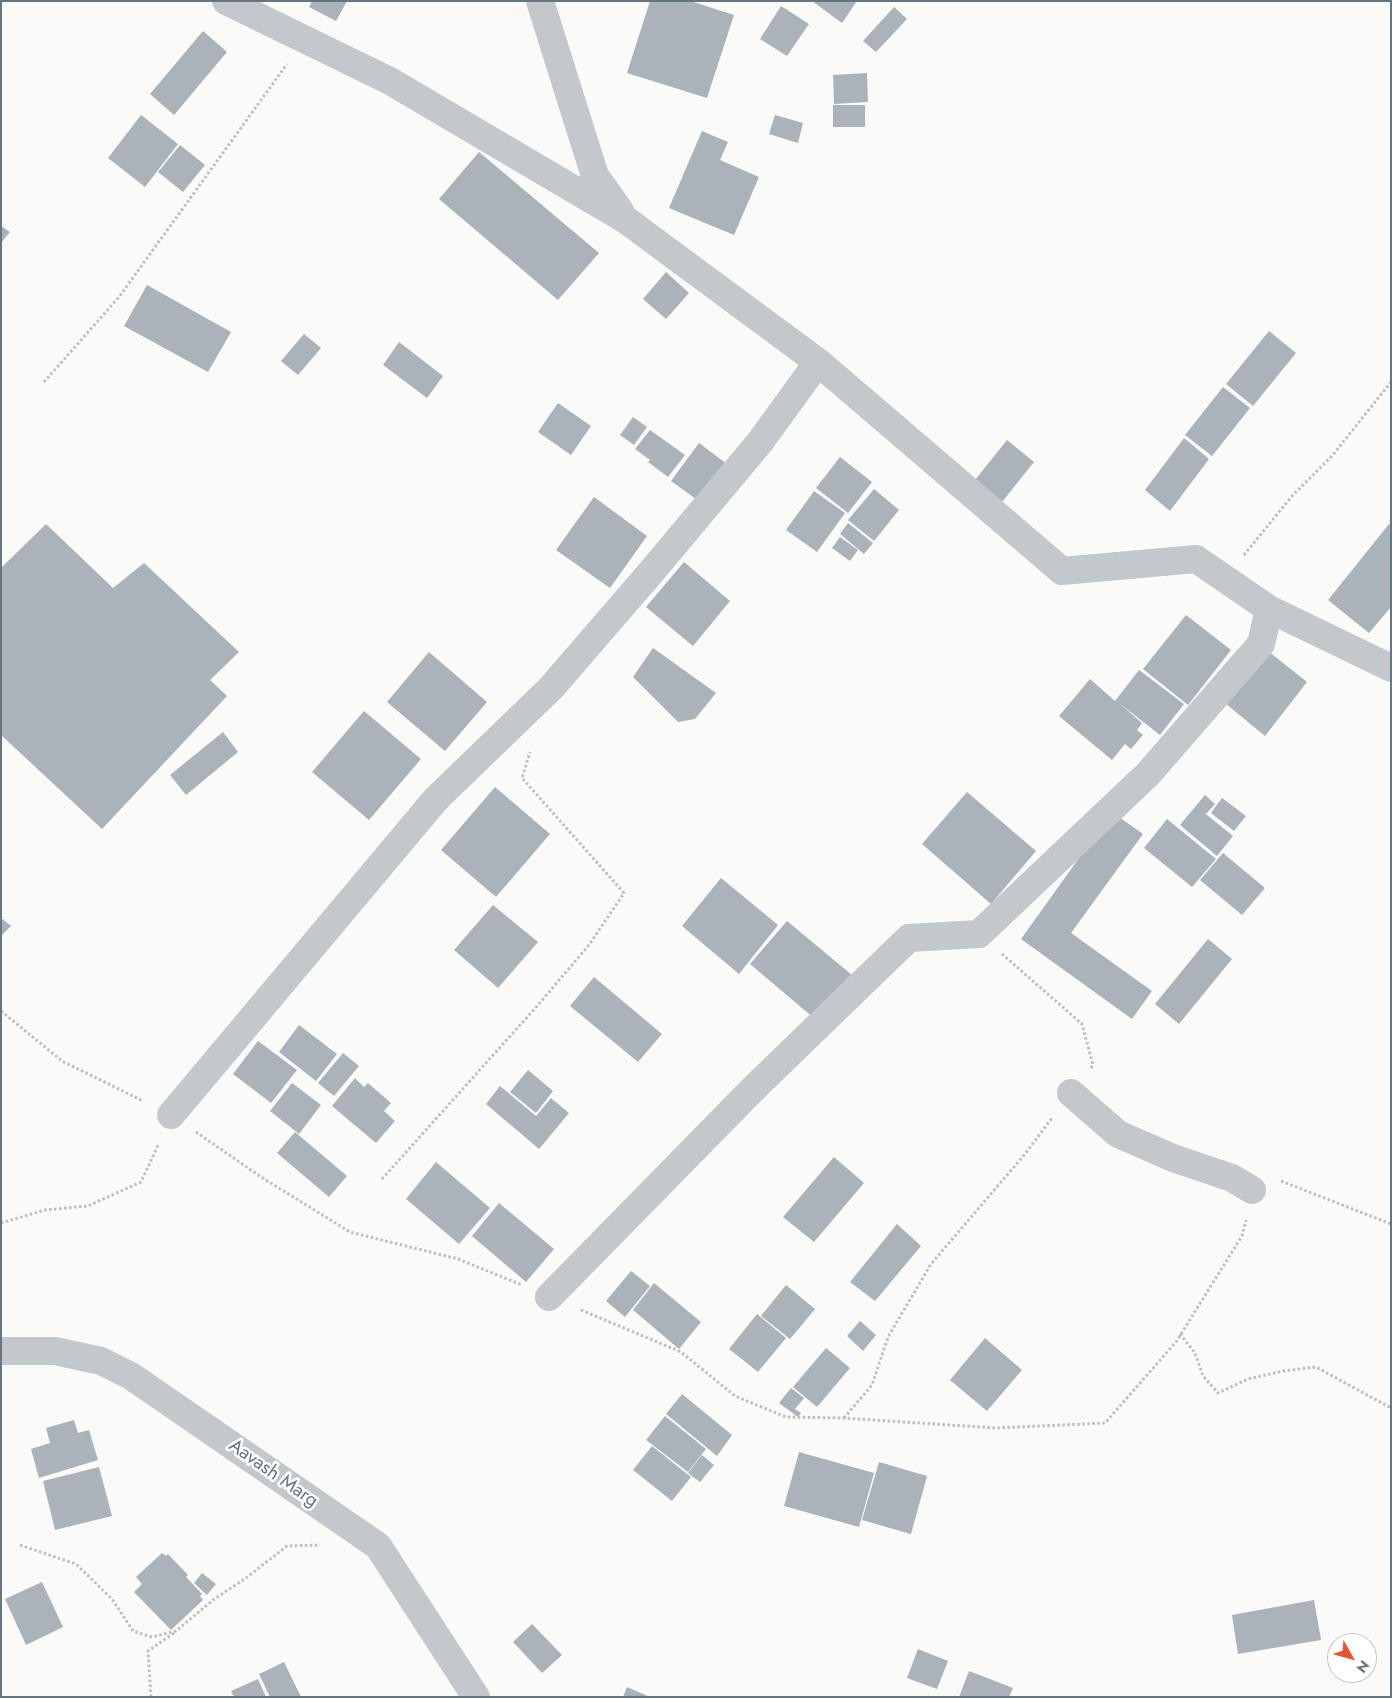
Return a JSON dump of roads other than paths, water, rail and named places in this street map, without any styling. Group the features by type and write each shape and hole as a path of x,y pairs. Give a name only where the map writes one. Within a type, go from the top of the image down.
{"street":[{"path":"226,1 390,81 626,220 818,362 1062,571 1196,560 1268,608 1391,668"},
{"path":"540,1 594,176 626,220"},
{"path":"171,1115 436,799 551,688 652,571 760,442 818,362"},
{"path":"549,1297 753,1089 909,938 979,934 1148,774 1261,644 1268,608"},
{"path":"1071,1093 1118,1134 1173,1158 1232,1178 1252,1190"},
{"name":"Aavash Marg","path":"1,1351 55,1351 101,1361 131,1376 378,1546 476,1697"}]}
